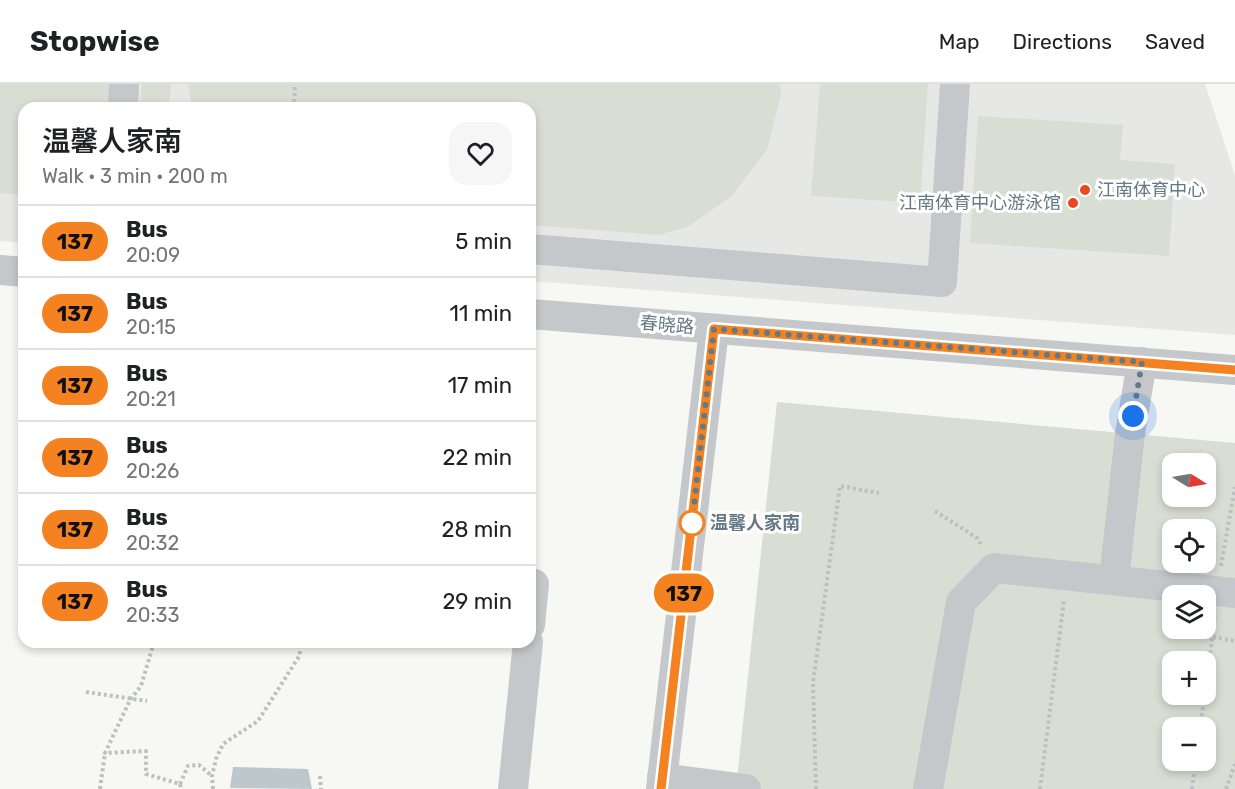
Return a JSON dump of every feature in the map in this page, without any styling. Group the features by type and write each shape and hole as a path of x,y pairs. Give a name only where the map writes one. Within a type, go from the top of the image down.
{"street":[{"path":"123,102 124,84"},
{"path":"536,249 942,282 956,84"},
{"path":"0,270 18,272"},
{"name":"春晓路","path":"536,314 1235,370"},
{"path":"714,329 662,784 746,789"},
{"path":"1114,580 1130,434 1142,362"},
{"path":"928,789 961,602 994,568 1235,593"},
{"path":"513,789 527,648"}],"path":[{"path":"294,102 295,84"},
{"path":"816,789 813,683 840,486 879,493"},
{"path":"935,511 977,538 994,568"},
{"path":"1040,789 1067,575"},
{"path":"1216,637 1235,641"},
{"path":"100,789 105,753 130,700 141,686 152,648"},
{"path":"213,789 212,776 223,744 258,721 300,654 300,648"},
{"path":"86,692 147,701"},
{"path":"105,753 146,751 146,774 181,786 188,766 199,765 212,776"},
{"path":"1226,789 1235,764"},
{"path":"1191,789 1194,771"},
{"path":"320,776 321,789"}],"shaded area":[{"path":"0,84 1205,84 1235,175 1235,335 536,281 536,102 18,102 18,242 0,241"},
{"path":"0,84 111,84 110,102 18,102 18,194 0,193"},
{"path":"142,84 171,84 170,102 140,102"},
{"path":"188,84 780,84 781,94 767,150 732,196 689,226 659,235 536,225 536,102 191,102"},
{"path":"820,84 928,84 920,203 811,196"},
{"name":"江南体育中心游泳馆","path":"978,116 1123,125 1120,160 1175,164 1169,256 970,243"},
{"path":"777,402 1235,443 1235,789 736,789"},
{"path":"233,767 308,769 312,789 230,788"}],"bus line":[{"name":"137","path":"661,789 714,329 1235,370"}],"place":[{"name":"江南体育中心","path":"1085,190"},
{"name":"江南体育中心游泳馆","path":"1073,203"},
{"name":"温馨人家南","path":"692,523"}],"route":[{"path":"692,523 714,329 1142,362 1133,416"}]}
